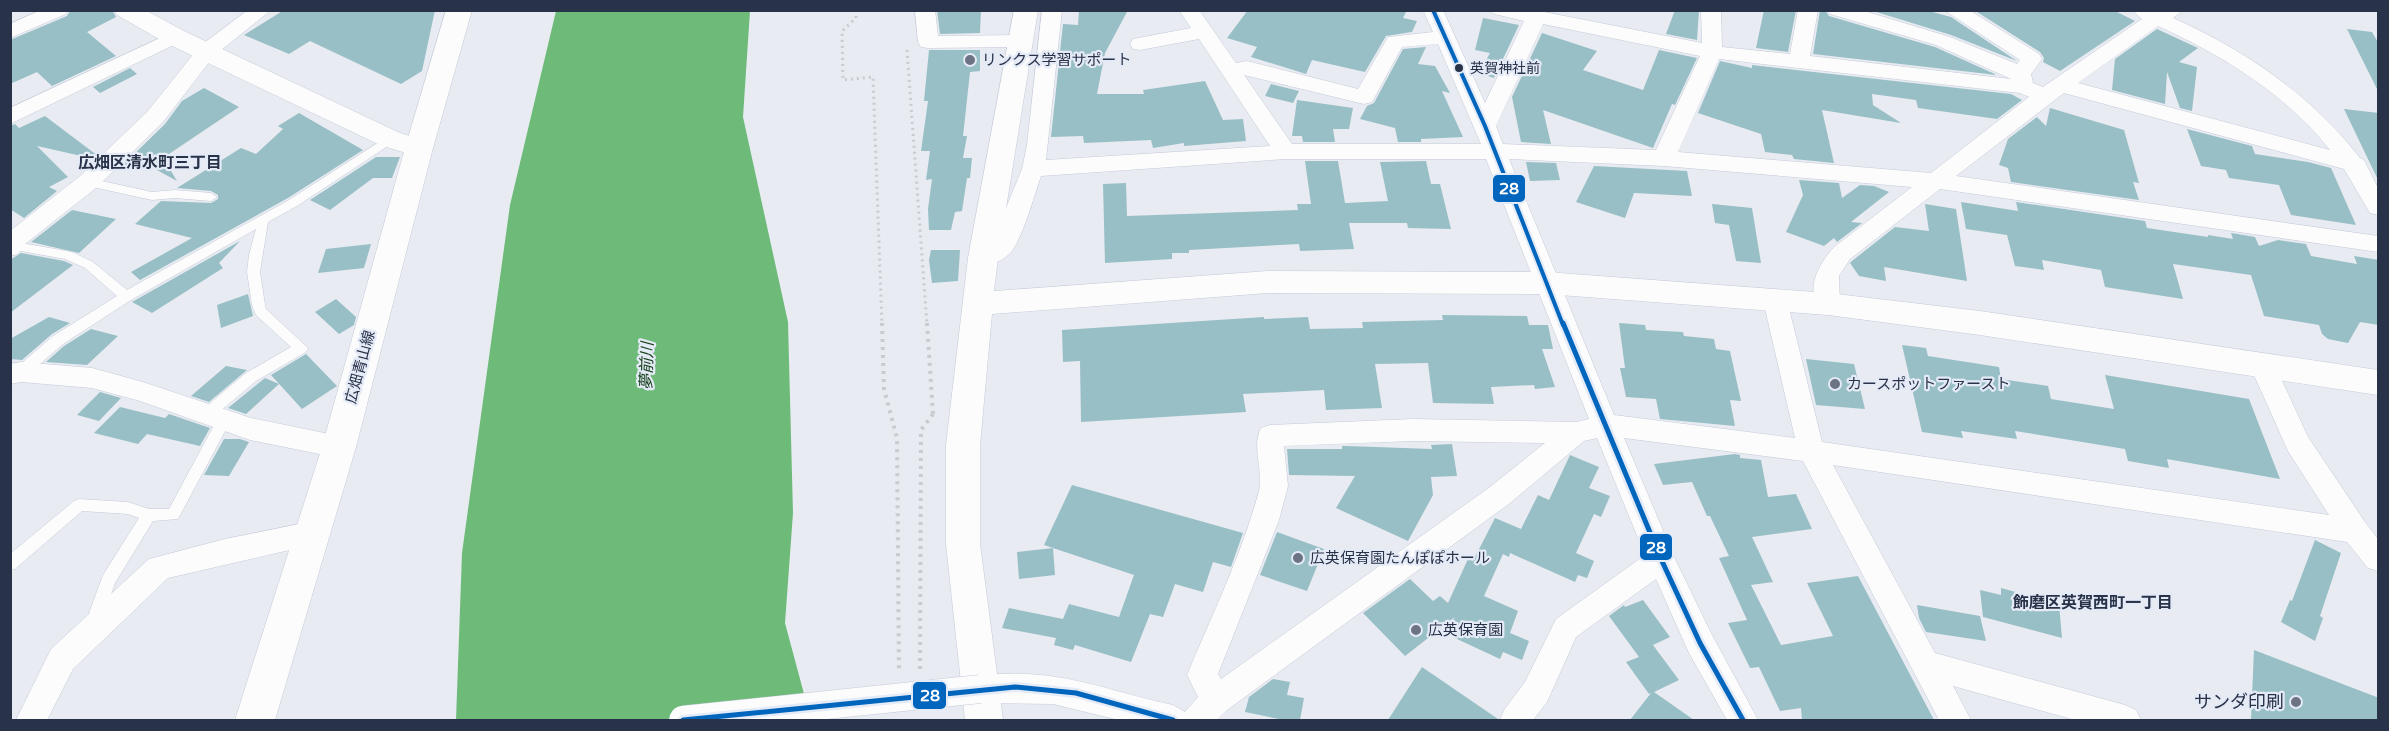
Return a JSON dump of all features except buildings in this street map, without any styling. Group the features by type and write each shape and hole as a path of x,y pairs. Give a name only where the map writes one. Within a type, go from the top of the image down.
{"main road":[{"name":"広畑青山線","path":"255,720 339,447 404,143 459,10"}],"street":[{"path":"10,32 59,10"},
{"path":"126,10 175,37 404,143"},
{"path":"13,241 87,182 155,117 207,51 261,10"},
{"path":"925,10 928,42 1024,26 983,258 963,445 963,544 984,720"},
{"path":"983,258 1002,247 1033,170 1038,145 1052,10"},
{"path":"1189,10 1286,152"},
{"path":"1432,10 1485,126 1546,283 1661,559 1700,643 1743,720"},
{"path":"1501,10 1712,52 2022,80"},
{"path":"1664,158 1712,52 1711,10"},
{"path":"1799,61 1808,10"},
{"path":"1837,10 1943,41 2022,80 2053,91 2356,165"},
{"path":"1954,10 2032,59 2022,80"},
{"path":"1828,304 1824,285 1829,267 1842,253 2156,13 2250,67 2294,100 2328,131 2356,165 2379,207"},
{"path":"1485,126 1536,17"},
{"path":"1140,44 1203,32"},
{"path":"10,117 175,37"},
{"path":"1230,70 1247,68 1364,97 1395,41 1444,37"},
{"path":"1033,170 1286,152 1493,151 1664,158 1936,181 2379,244"},
{"path":"977,304 1268,282 1546,283 1828,304 1980,323 2379,383"},
{"path":"1775,300 1811,450 1955,720"},
{"path":"2263,366 2297,442 2355,531 2379,559"},
{"path":"16,373 92,378 250,429 339,447"},
{"path":"1576,433 1500,495 1207,710 1202,675 1265,520 1274,486 1270,436 1413,430 1576,433 1605,426 1811,450 2355,531"},
{"path":"31,720 62,659 159,568 225,551 314,533"},
{"path":"1515,720 1536,692 1566,628 1661,559"},
{"path":"1927,665 2125,720"},
{"path":"683,720 1015,687 1076,693 1173,720"}],"lane":[{"path":"16,373 58,339 126,297 404,143"},
{"path":"87,182 152,196 176,194 211,197"},
{"path":"10,564 79,505 128,508 149,515 173,515 215,417 251,377 301,348 261,312 257,304 254,283 257,249 263,236 262,220"},
{"path":"13,241 68,255 88,265 126,297"},
{"path":"92,631 93,617 108,580 149,515"}],"path":[{"path":"856,10 856,18 842,31 843,80 873,77 884,390 897,438 900,668 898,678"},
{"path":"907,46 933,414 921,430 920,681"},
{"path":"933,414 943,421 963,445"}],"water":[{"name":"夢前川","path":"556,11 750,11 743,117 788,322 793,513 785,623 811,720 456,720 462,553 510,205"}],"transit line":[{"name":"28","path":"1433,10 1485,126 1546,283 1661,559 1700,643 1743,720"},
{"name":"28","path":"683,720 1015,687 1076,693 1173,720"}],"place":[{"name":"リンクス学習サポート","path":"970,60"},
{"name":"英賀神社前","path":"1459,68"},
{"name":"カースポットファースト","path":"1835,384"},
{"name":"広英保育園たんぽぽホール","path":"1298,558"},
{"name":"広英保育園","path":"1416,630"},
{"name":"サンダ印刷","path":"2296,702"}],"district":[{"name":"広畑区清水町三丁目","path":"150,163"},
{"name":"飾磨区英賀西町一丁目","path":"2093,603"}]}
